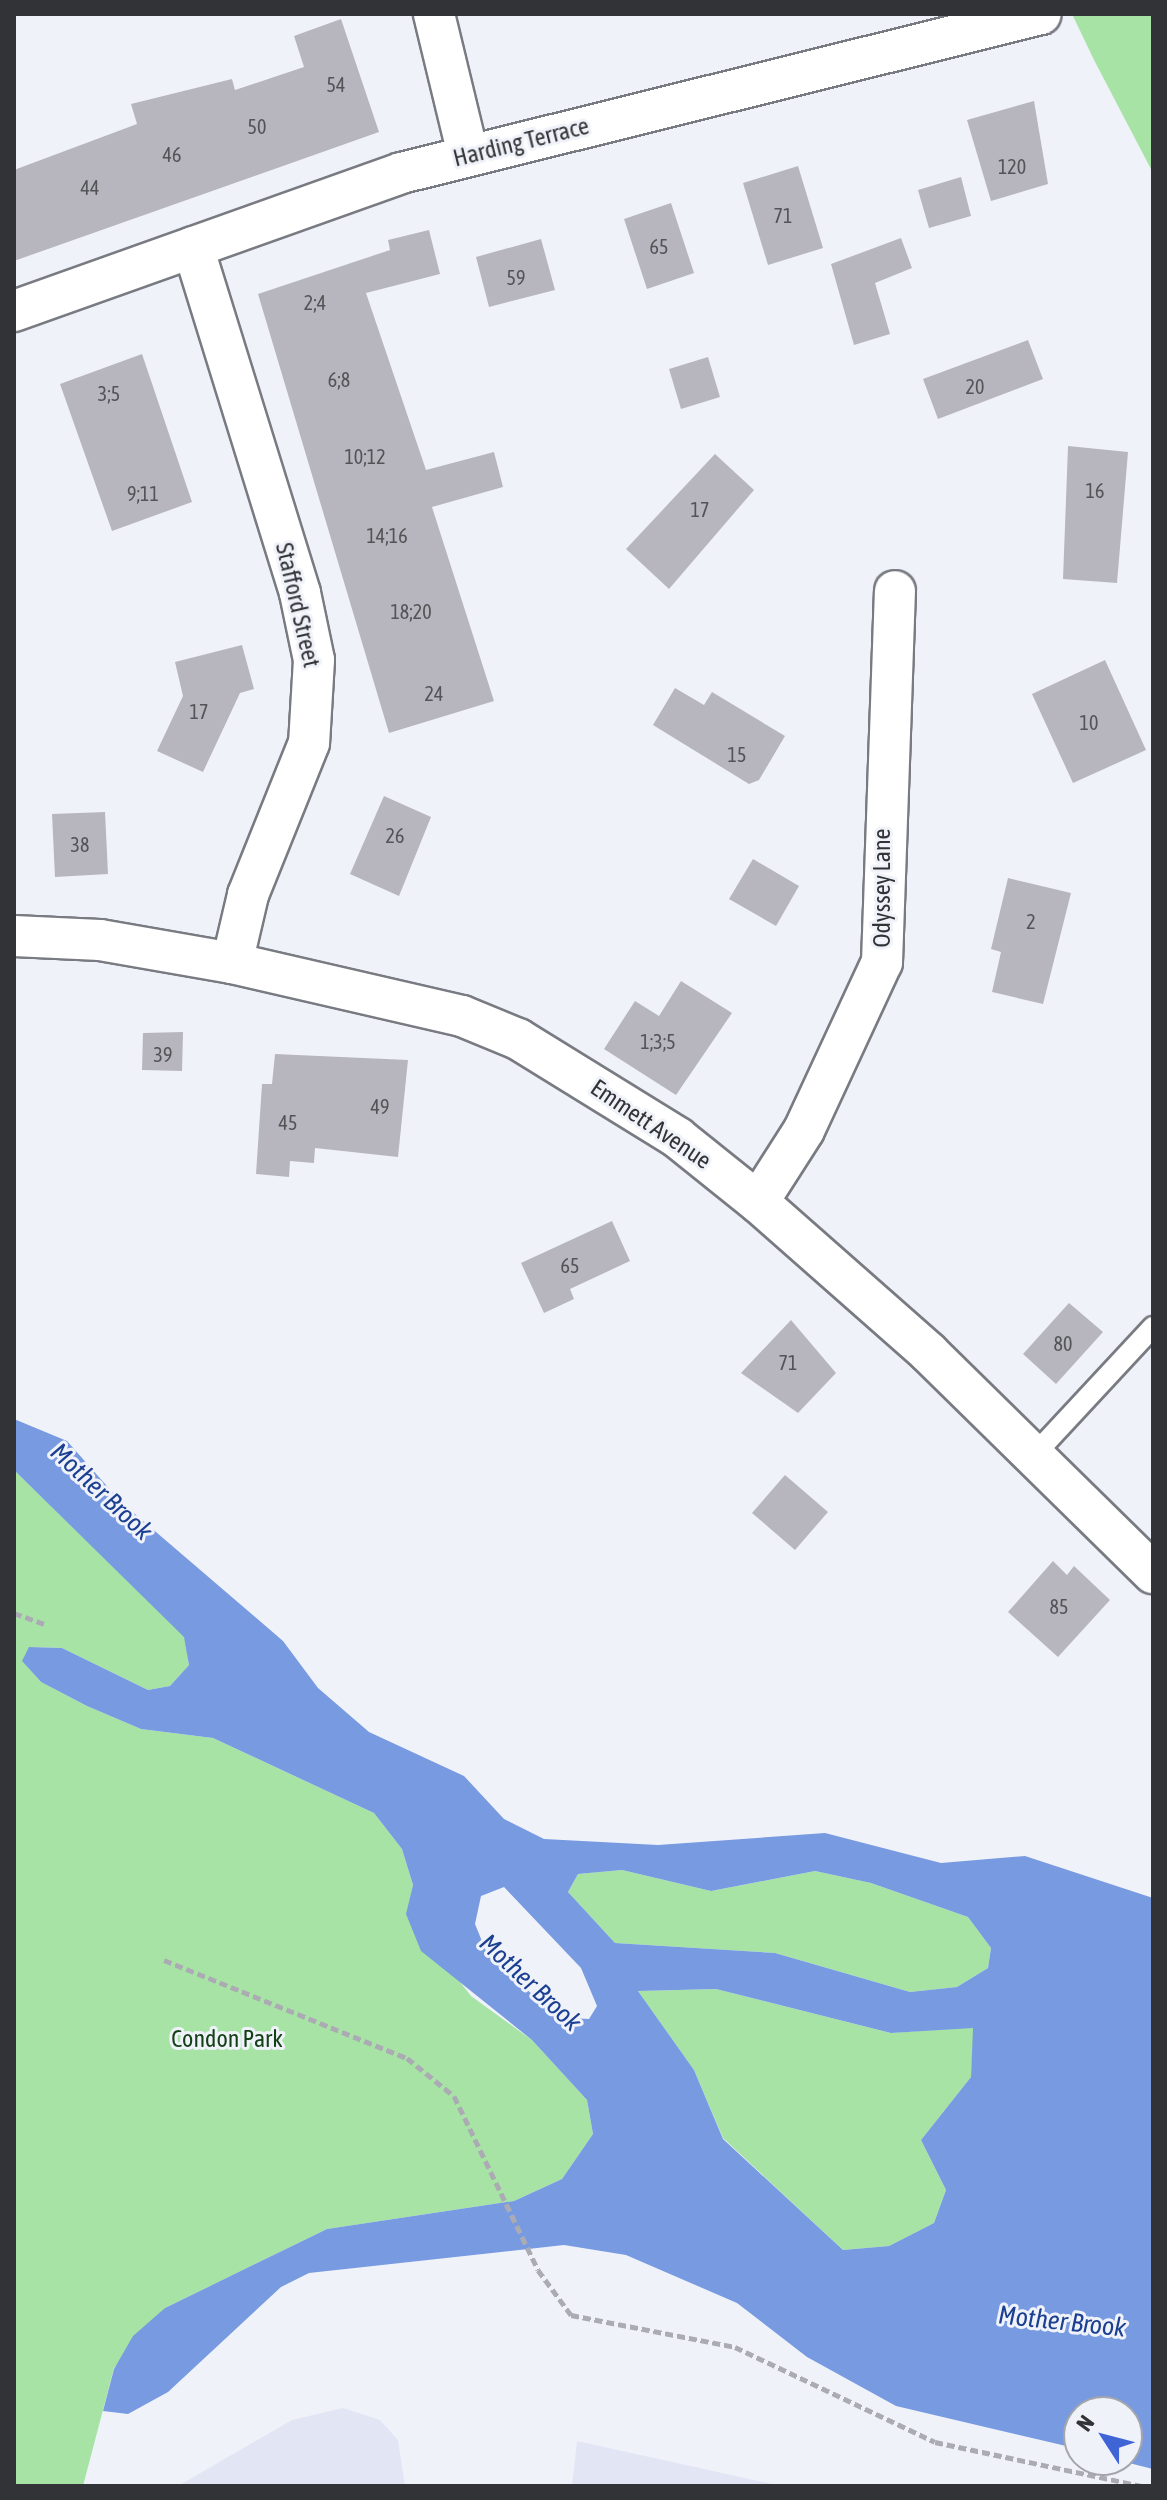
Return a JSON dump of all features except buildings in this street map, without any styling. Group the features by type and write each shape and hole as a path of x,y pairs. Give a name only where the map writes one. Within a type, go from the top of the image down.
{"street":[{"path":"434,14 468,155"},
{"name":"Harding Terrace","path":"14,311 336,193 468,155 1041,14"},
{"name":"Stafford Street","path":"193,247 300,593 314,660 309,743 248,895 232,963"},
{"name":"Odyssey Lane","path":"758,1202 804,1130 882,962 895,591"},
{"name":"Emmett Avenue","path":"14,936 100,940 232,963 462,1016 518,1039 678,1138 758,1202 1034,1455 1153,1573"}],"lane":[{"path":"1034,1455 1153,1327"}],"path":[{"path":"14,1613 44,1624"},
{"path":"164,1960 407,2058 454,2096 538,2270 571,2315 735,2347 935,2442 1142,2486"}],"shaded area":[{"path":"343,2408 380,2420 398,2440 405,2486 178,2486 292,2420"},
{"path":"577,2441 781,2486 572,2486"}],"green space":[{"path":"1072,14 1153,14 1153,173 1094,60"},
{"name":"Condon Park","path":"14,1470 185,1637 189,1665 170,1686 148,1690 62,1648 30,1647 23,1662 41,1682 87,1706 141,1729 213,1738 374,1813 402,1849 413,1885 407,1914 471,1996 532,2040 587,2100 593,2134 562,2179 514,2201 327,2229 165,2308 114,2368 83,2486 14,2486"},
{"path":"622,1870 711,1891 815,1871 871,1883 968,1917 991,1948 988,1968 957,1987 910,1992 775,1953 615,1943 568,1892 578,1874"},
{"path":"716,1989 891,2033 974,2027 971,2077 921,2140 946,2190 934,2223 889,2246 843,2250 723,2138 694,2070 638,1991"}],"water":[{"name":"Mother Brook","path":"14,1419 67,1441 121,1502 283,1641 318,1688 369,1732 464,1776 504,1819 544,1839 658,1845 825,1833 941,1863 1025,1856 1153,1898 1153,2469 1143,2466 1143,2396 1063,2396 1063,2445 896,2406 807,2357 737,2303 626,2255 564,2245 309,2273 281,2287 168,2392 128,2414 103,2411 114,2369 133,2336 165,2308 327,2229 514,2201 562,2179 593,2134 587,2100 532,2040 421,1951 406,1914 413,1885 402,1849 374,1813 213,1738 141,1729 87,1706 41,1682 22,1661 29,1647 62,1648 148,1690 170,1686 189,1665 184,1637 14,1470","holes":["622,1870 711,1891 815,1871 871,1883 968,1917 991,1948 988,1968 957,1987 910,1992 775,1953 615,1943 568,1892 578,1874","504,1887 581,1968 597,2006 589,2019 570,2018 535,1997 486,1951 475,1924 481,1896","716,1989 891,2033 973,2028 971,2077 921,2140 946,2190 934,2223 889,2246 843,2250 723,2139 694,2070 638,1991"]}]}
